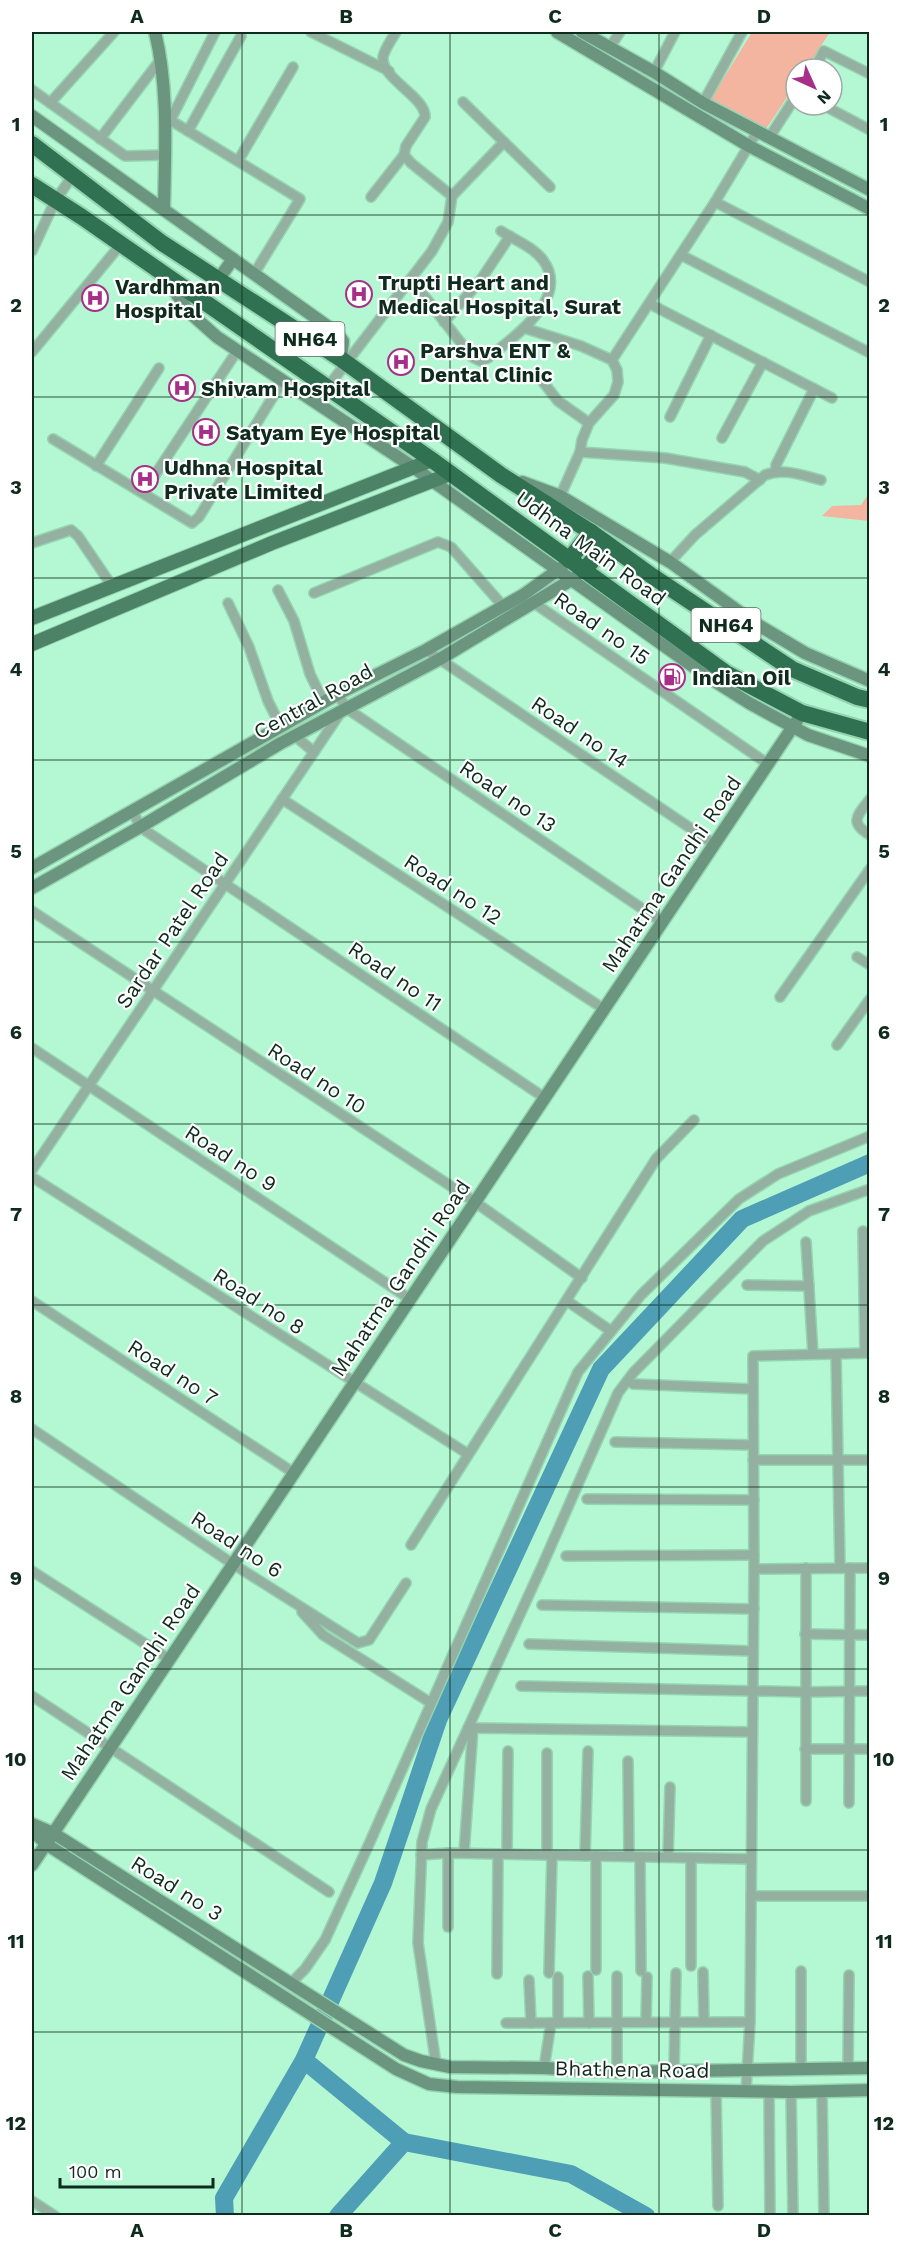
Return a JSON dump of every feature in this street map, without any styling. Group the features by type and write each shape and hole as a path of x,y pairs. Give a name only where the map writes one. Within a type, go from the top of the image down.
{"highway":[{"name":"NH64","path":"32,144 162,243 344,361 501,475 557,502 591,532 652,576 792,669 857,698 870,700"},
{"name":"Udhna Main Road","path":"32,185 121,244 432,460 578,576 797,720 870,732"},
{"path":"564,566 591,532"},
{"name":"Central Road","path":"578,576 606,543"}],"main road":[{"path":"32,618 432,460"},
{"path":"32,644 272,543 450,474"}],"street":[{"path":"50,103 114,32"},
{"path":"155,32 161,58 165,155 164,209"},
{"path":"164,132 215,32"},
{"path":"311,32 389,71"},
{"path":"371,197 404,155 406,146 425,117 425,112 389,71 383,57 396,32"},
{"path":"556,32 749,146 870,209"},
{"path":"582,32 654,72 703,103 870,190"},
{"path":"610,47 620,32"},
{"path":"654,72 675,32"},
{"path":"703,103 742,32"},
{"path":"188,131 241,36"},
{"path":"820,57 824,51 836,57"},
{"path":"100,139 161,58"},
{"path":"844,61 870,74"},
{"path":"238,161 293,67"},
{"path":"32,90 125,156 165,155"},
{"path":"463,102 550,187"},
{"path":"769,138 784,115"},
{"path":"32,116 337,333 343,340 344,361"},
{"path":"844,116 870,130"},
{"path":"170,120 300,199 254,274"},
{"path":"612,360 650,304 758,132"},
{"path":"327,388 344,361 432,251 448,222 452,196 504,142"},
{"path":"404,155 452,196"},
{"path":"32,251 55,201 73,175"},
{"path":"715,202 870,282"},
{"path":"411,279 465,350 480,361 488,358 538,315 549,291 549,272 543,260 530,248 506,234 480,281 444,322"},
{"path":"32,352 121,244"},
{"path":"681,255 870,352"},
{"path":"218,280 233,259"},
{"path":"162,274 197,322 282,382 564,566"},
{"path":"650,304 832,398"},
{"path":"524,328 581,346 612,360 617,370 618,382 614,394 589,423 580,452 557,502 670,562 755,623 805,653 870,681"},
{"path":"670,417 711,335"},
{"path":"143,493 237,351"},
{"path":"722,438 763,362"},
{"path":"96,466 159,368"},
{"path":"540,378 558,400 589,423"},
{"path":"53,439 189,523 195,521 282,382"},
{"path":"776,471 776,465 814,389"},
{"path":"580,452 665,458 745,472 760,480"},
{"path":"670,562 694,535 760,480 776,471 821,480"},
{"path":"32,543 71,530 78,536 112,586"},
{"path":"314,593 438,542 451,547 503,606"},
{"name":"Central Road","path":"32,868 338,694 426,650 503,606 564,566"},
{"name":"Central Road","path":"32,888 295,736 440,659 578,576"},
{"path":"278,590 294,621 310,674 324,703"},
{"path":"228,603 249,646 268,701 280,727"},
{"name":"Road no 15","path":"534,603 768,764"},
{"name":"Road no 14","path":"426,650 714,844"},
{"name":"Road no 13","path":"338,694 344,709 662,922"},
{"name":"Sardar Patel Road","path":"32,1170 344,709"},
{"path":"797,720 808,735 870,756"},
{"name":"Mahatma Gandhi Road","path":"32,1865 797,720"},
{"path":"295,736 314,752"},
{"name":"Road no 12","path":"282,799 604,1009"},
{"path":"870,799 856,821 859,828 870,835"},
{"path":"133,811 140,827"},
{"name":"Road no 11","path":"140,827 545,1098"},
{"path":"780,997 870,869"},
{"name":"Road no 10","path":"32,911 152,992 475,1202 582,1278"},
{"path":"857,957 870,965"},
{"path":"837,1045 870,999"},
{"name":"Road no 9","path":"32,1048 410,1299"},
{"path":"411,1545 656,1159 694,1120"},
{"path":"295,1986 325,1940 571,1386 586,1361 641,1295 740,1199 778,1174 870,1136"},
{"name":"Road no 8","path":"32,1177 468,1454"},
{"path":"436,2064 418,1943 424,1828 471,1728 618,1393 626,1382 763,1241 809,1211 870,1189"},
{"path":"746,2091 750,2022 754,1609 753,1356 867,1353 863,1231"},
{"path":"807,1242 813,1354"},
{"path":"747,1285 809,1286"},
{"name":"Road no 7","path":"32,1301 294,1473"},
{"path":"567,1301 611,1331"},
{"path":"836,1354 838,1460 849,1635 849,1803"},
{"path":"633,1384 753,1389"},
{"name":"Road no 6","path":"32,1429 233,1564 358,1643 369,1640 406,1583"},
{"path":"615,1442 753,1445"},
{"path":"753,1460 870,1460"},
{"path":"587,1499 754,1500"},
{"path":"566,1556 754,1555"},
{"path":"806,1568 806,1801"},
{"path":"754,1569 870,1568"},
{"path":"32,1571 169,1659"},
{"path":"294,1603 323,1635 431,1704"},
{"path":"542,1605 754,1609"},
{"path":"805,1634 870,1635"},
{"path":"529,1644 753,1651"},
{"path":"520,1686 805,1692 870,1690"},
{"path":"32,1696 329,1892"},
{"path":"471,1728 752,1732"},
{"path":"464,1853 471,1728"},
{"path":"805,1749 870,1749"},
{"path":"497,1974 507,1751"},
{"path":"585,1856 588,1751"},
{"path":"544,2068 555,2023 547,1753"},
{"path":"628,1761 629,1856"},
{"path":"668,1857 670,1786"},
{"name":"Road no 3","path":"32,1824 53,1833 404,2055"},
{"name":"Road no 3","path":"32,1830 46,1844 290,2003 396,2069"},
{"path":"448,1853 448,1927"},
{"path":"421,1855 464,1853 751,1859"},
{"path":"589,2023 596,1856"},
{"path":"640,1857 646,2022"},
{"path":"691,1966 692,1858"},
{"path":"751,1896 870,1896"},
{"path":"801,1971 801,2069"},
{"path":"703,1972 704,2022"},
{"path":"674,2071 676,1973"},
{"path":"617,1976 618,2072"},
{"path":"848,2069 849,1976"},
{"path":"529,1980 531,2023"},
{"path":"506,2023 750,2022"},
{"name":"Bhathena Road","path":"404,2055 450,2067 618,2072 870,2068"},
{"name":"Bhathena Road","path":"396,2069 429,2084 442,2086 791,2092 870,2090"},
{"path":"716,2090 718,2206"},
{"path":"769,2091 770,2216"},
{"path":"791,2092 793,2216"},
{"path":"822,2092 824,2216"},
{"path":"32,2201 55,2216"}],"shaded area":[{"path":"752,32 830,32 814,57 784,57 784,102 766,129 709,102"},
{"path":"869,493 869,521 822,516 832,506 861,505"}],"waterway":[{"path":"225,2216 224,2198 304,2060 383,1883 438,1720 601,1369 742,1219 870,1163"},
{"path":"304,2060 404,2142"},
{"path":"338,2216 404,2142 571,2174 646,2216"}],"place":[{"name":"Trupti Heart and Medical Hospital, Surat","path":"359,294"},
{"name":"Vardhman Hospital","path":"95,298"},
{"name":"Parshva ENT & Dental Clinic","path":"401,362"},
{"name":"Shivam Hospital","path":"182,388"},
{"name":"Satyam Eye Hospital","path":"206,432"},
{"name":"Udhna Hospital Private Limited","path":"145,479"},
{"name":"Indian Oil","path":"672,677"}]}
